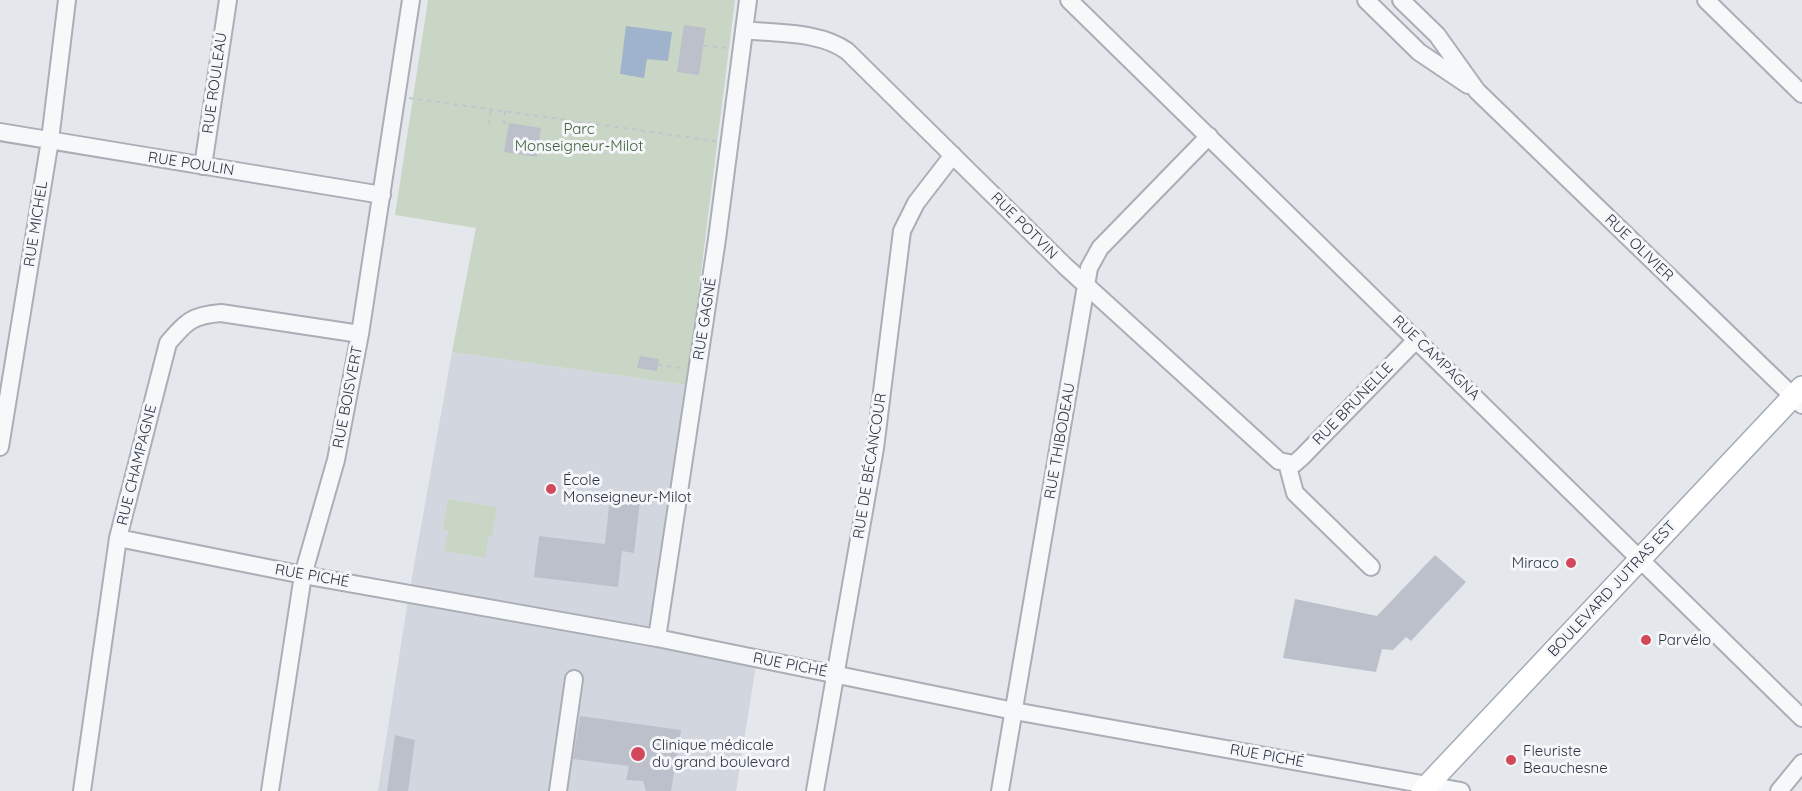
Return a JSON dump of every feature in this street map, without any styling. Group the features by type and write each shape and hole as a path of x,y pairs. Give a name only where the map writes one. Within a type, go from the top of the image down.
{"main road":[{"name":"BOULEVARD JUTRAS EST","path":"1425,788 1641,558 1799,396"}],"street":[{"name":"RUE MICHEL","path":"0,447 50,140 67,0"},
{"name":"RUE ROULEAU","path":"203,166 228,0"},
{"name":"RUE BOISVERT","path":"270,791 303,575 336,460 360,334 411,0"},
{"name":"RUE GAGNÉ","path":"657,638 698,370 748,0"},
{"name":"RUE CAMPAGNA","path":"1069,0 1802,718"},
{"name":"RUE OLIVIER","path":"1366,0 1419,52 1477,91 1799,396"},
{"path":"1706,0 1802,94"},
{"name":"RUE OLIVIER","path":"1402,1 1437,35 1477,91"},
{"path":"1386,19 1402,1"},
{"name":"RUE POTVIN","path":"744,30 833,41 847,51 1087,286 1279,461 1287,463"},
{"name":"RUE POULIN","path":"0,132 382,195"},
{"name":"RUE THIBODEAU","path":"1000,791 1089,268 1100,248 1209,136"},
{"name":"RUE DE BÉCANCOUR","path":"815,791 874,448 902,231 916,203 953,155"},
{"name":"RUE CHAMPAGNE","path":"82,791 118,538 168,343 189,319 202,314 221,313 360,334"},
{"name":"RUE BRUNELLE","path":"1287,463 1294,464 1302,457 1417,339"},
{"path":"1287,463 1295,493 1371,567"},
{"name":"RUE PICHÉ","path":"118,538 303,575 657,638 1014,711 1425,788 1461,791"},
{"path":"558,791 574,679"},
{"path":"1779,791 1802,763"}],"path":[{"path":"704,46 742,50"},
{"path":"397,96 730,143"},
{"path":"489,124 491,109"},
{"path":"505,111 504,122 508,127"},
{"path":"658,365 698,370"}],"shaded area":[{"path":"452,352 687,385 657,638 757,659 736,791 378,791 409,594"}],"green space":[{"name":"Parc Monseigneur-Milot","path":"428,0 735,0 687,385 452,352 476,228 395,215"},
{"path":"448,499 497,507 485,558 444,551 448,531 443,529"}],"water":[{"path":"626,26 672,32 668,61 647,59 644,78 620,74"}],"building":[{"path":"684,25 706,28 699,75 677,72"},
{"path":"509,123 541,128 537,157 504,152"},
{"path":"640,356 659,359 657,371 637,368"},
{"path":"610,497 640,501 634,553 622,551 618,587 534,577 539,536 605,544"},
{"path":"1435,555 1466,582 1411,641 1406,637 1393,650 1382,649 1376,672 1283,658 1295,599 1377,616"},
{"path":"580,716 681,730 671,791 646,791 643,781 626,780 629,766 573,759"},
{"path":"395,735 415,740 408,791 387,791"}],"place":[{"name":"École Monseigneur-Milot","path":"551,489"},
{"name":"Miraco","path":"1571,563"},
{"name":"Parvélo","path":"1646,640"},
{"name":"Clinique médicale du grand boulevard","path":"638,754"},
{"name":"Fleuriste Beauchesne","path":"1511,760"}]}
